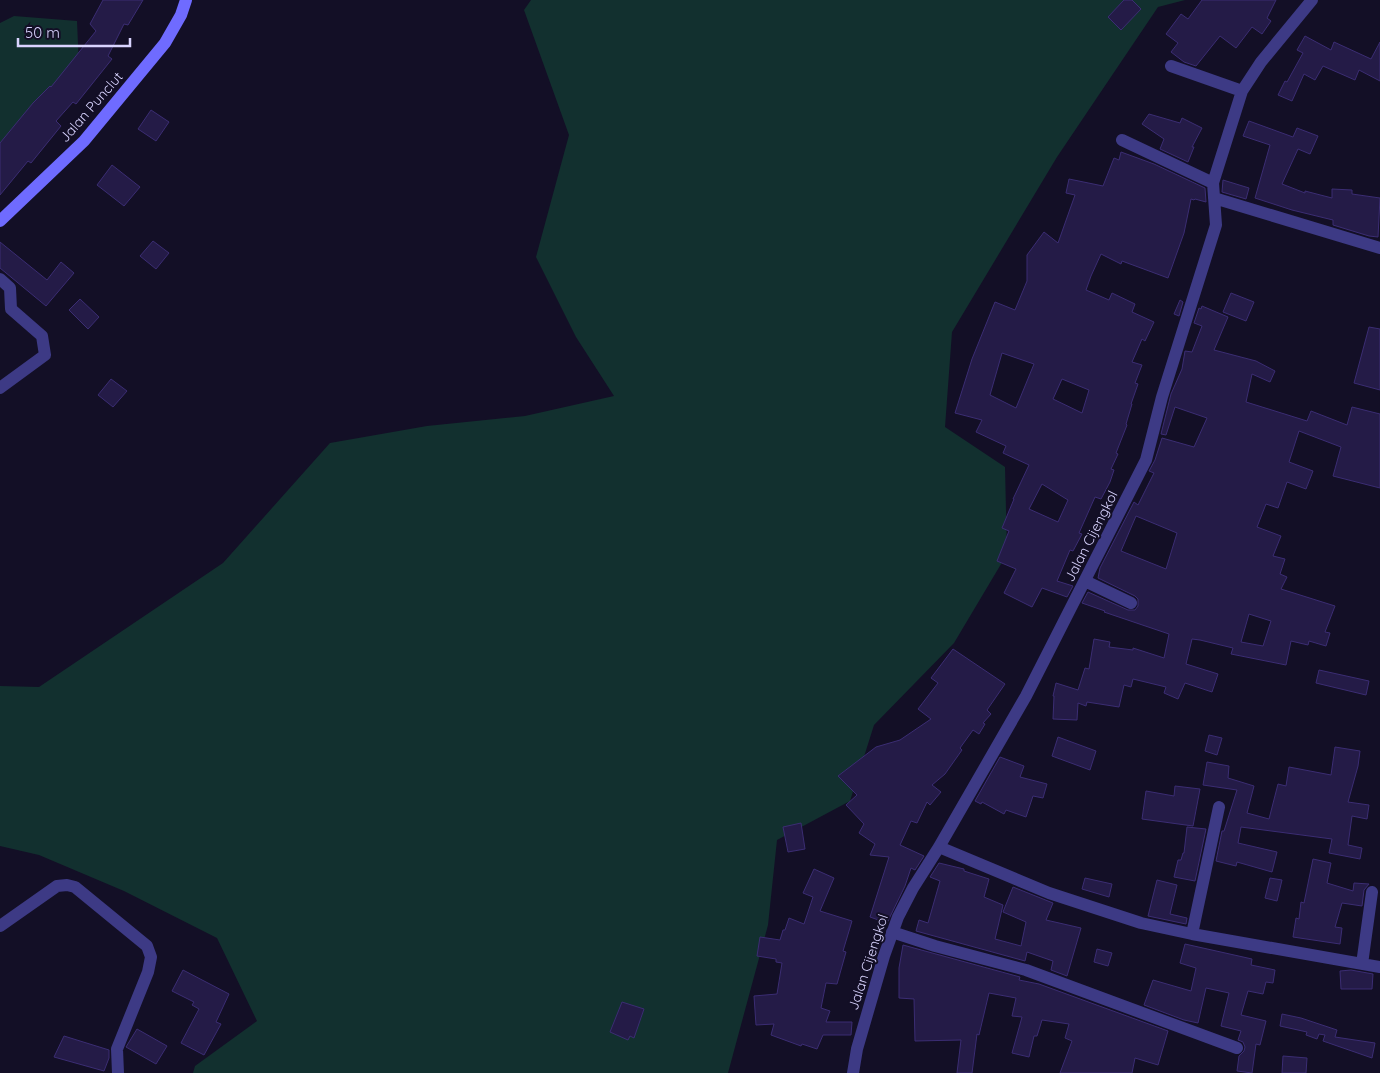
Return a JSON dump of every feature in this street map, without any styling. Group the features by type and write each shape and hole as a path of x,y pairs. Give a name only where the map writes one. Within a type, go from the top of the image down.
{"main road":[{"name":"Jalan Punclut","path":"0,221 84,141 165,43 181,16 186,0"}],"street":[{"name":"Jalan Cijengkol","path":"853,1073 857,1049 892,932 913,888 939,847 1026,696 1146,460 1162,397 1216,225 1213,183 1242,91 1261,62 1312,0"},
{"path":"1171,66 1242,91"},
{"path":"1122,140 1213,183"},
{"path":"1214,198 1380,248"},
{"path":"0,280 10,288 11,308 42,336 45,355 0,388"},
{"path":"1085,581 1131,603"},
{"path":"1192,934 1219,807"},
{"path":"939,847 1049,894 1141,923 1192,934 1380,967"},
{"path":"0,926 57,886 67,885 75,887 147,946 151,957 148,972 117,1049 118,1073"},
{"path":"1362,964 1372,892"},
{"path":"892,932 935,946 1026,970 1237,1048"}],"green space":[{"path":"531,0 1185,0 1158,7 1057,157 952,332 945,427 1005,467 1007,554 954,643 874,725 850,801 777,840 768,925 728,1073 193,1073 195,1066 257,1021 217,938 124,891 39,855 0,846 0,686 39,687 223,563 330,443 427,426 525,416 614,396 576,337 536,257 569,135 524,10"},
{"path":"14,16 77,21 79,67 0,160 0,23"}],"building":[{"path":"103,0 143,0 128,25 124,24 108,56 112,59 76,104 73,102 56,121 61,126 31,163 28,161 0,195 0,143 33,103 51,87 96,31 90,24"},
{"path":"1124,0 1132,0 1141,9 1121,30 1108,17"},
{"path":"1202,0 1276,0 1267,18 1271,21 1262,34 1252,27 1236,48 1220,36 1196,66 1184,62 1171,52 1178,43 1166,34 1181,14 1188,19"},
{"path":"1305,36 1331,50 1334,42 1371,59 1380,42 1380,81 1359,70 1355,80 1323,66 1315,80 1304,74 1292,101 1278,95 1303,53 1297,50"},
{"path":"151,110 169,122 156,141 138,129"},
{"path":"1149,114 1180,123 1182,118 1202,128 1192,147 1194,147 1188,162 1160,149 1164,139 1142,124"},
{"path":"1249,121 1293,137 1297,128 1318,136 1310,154 1298,149 1282,184 1305,193 1305,191 1332,198 1332,189 1352,190 1352,194 1380,198 1378,237 1333,225 1333,220 1292,210 1255,198 1270,145 1243,136"},
{"path":"1121,152 1154,164 1205,188 1206,202 1191,199 1184,233 1168,278 1122,261 1121,264 1101,254 1091,276 1086,290 1109,300 1112,293 1135,304 1132,312 1154,322 1145,341 1142,339 1132,362 1142,365 1135,383 1138,384 1131,404 1127,425 1111,469 1114,470 1110,482 1101,499 1095,497 1079,533 1082,534 1073,551 1070,550 1057,581 1073,586 1067,597 1042,588 1032,607 1004,593 1016,569 997,561 1009,531 1002,528 1029,465 1003,453 1006,446 976,432 982,420 955,413 972,359 995,302 1015,310 1027,281 1027,255 1044,232 1058,243 1075,195 1066,193 1069,179 1103,186 1114,158 1119,160","holes":["1002,353 1034,364 1016,408 990,395","1062,379 1089,390 1082,413 1053,399","1042,484 1068,500 1058,522 1029,509"]},
{"path":"112,165 140,187 124,206 97,185"},
{"path":"1223,180 1249,188 1246,199 1222,192"},
{"path":"153,241 169,253 156,269 140,256"},
{"path":"0,242 47,280 61,262 74,273 46,306 0,268"},
{"path":"1231,293 1254,302 1246,321 1223,312"},
{"path":"80,299 99,317 88,329 69,310"},
{"path":"1180,300 1183,302 1179,316 1174,314"},
{"path":"1202,306 1228,317 1214,350 1256,361 1275,371 1270,382 1252,374 1246,402 1307,421 1311,411 1347,425 1352,407 1380,414 1380,488 1333,476 1341,447 1299,431 1289,462 1313,471 1306,489 1287,482 1278,508 1266,504 1257,527 1281,536 1273,556 1285,559 1280,574 1287,577 1281,589 1335,606 1325,632 1330,633 1326,646 1309,641 1308,645 1291,641 1286,665 1231,654 1233,648 1192,639 1186,664 1218,674 1212,692 1185,683 1178,699 1164,693 1166,687 1133,679 1131,687 1124,685 1119,707 1087,702 1086,706 1078,703 1077,720 1053,719 1053,696 1056,683 1078,690 1085,668 1089,669 1094,639 1110,642 1109,647 1133,650 1133,648 1164,658 1169,634 1082,603 1088,592 1128,610 1135,610 1138,606 1138,599 1135,596 1098,578 1100,568 1134,502 1138,505 1154,473 1149,471 1155,460 1162,438 1194,447 1207,418 1175,407 1166,435 1161,434 1171,394 1182,369 1185,351 1192,352 1202,326 1194,323 1199,308 1201,309","holes":["1136,516 1177,533 1166,569 1121,551","1249,614 1271,621 1263,646 1241,642"]},
{"path":"1369,327 1380,329 1380,390 1354,383"},
{"path":"111,379 127,391 113,407 98,395"},
{"path":"953,649 1005,684 987,710 991,714 983,723 985,724 979,734 973,730 945,774 932,785 941,792 930,805 927,802 917,823 911,821 900,845 924,856 915,870 911,868 905,886 887,923 870,917 889,857 870,855 875,844 859,833 864,824 846,805 857,795 838,776 876,747 900,740 931,719 918,709 938,683 931,678"},
{"path":"1319,670 1369,681 1366,695 1316,683"},
{"path":"1209,735 1222,738 1217,755 1205,751"},
{"path":"1058,737 1096,751 1090,770 1052,756"},
{"path":"1335,747 1360,751 1348,802 1369,805 1367,819 1352,816 1348,845 1362,848 1360,859 1329,853 1332,839 1241,827 1238,843 1277,852 1272,872 1237,862 1236,866 1216,861 1222,831 1224,831 1237,790 1203,785 1207,762 1229,766 1228,778 1254,786 1247,813 1269,819 1278,784 1286,786 1289,767 1331,775"},
{"path":"1000,757 1024,766 1020,777 1047,784 1043,798 1033,796 1026,817 1006,810 1004,814 982,802 981,804 975,801"},
{"path":"1175,786 1200,789 1193,826 1142,819 1146,791 1174,796"},
{"path":"801,823 805,849 788,852 783,827"},
{"path":"1187,827 1206,829 1195,881 1174,877 1178,860 1181,860 1184,853"},
{"path":"1313,859 1331,863 1327,883 1353,891 1354,883 1369,884 1364,890 1362,906 1342,903 1335,927 1342,928 1340,944 1293,937 1296,918 1299,919 1301,902 1304,903"},
{"path":"939,863 964,869 964,871 989,879 984,897 1003,905 995,939 1021,946 1026,922 1003,912 1013,887 1053,903 1046,920 1081,928 1067,976 1051,970 1053,961 1027,952 1025,961 916,931 919,920 928,923 940,881 930,877"},
{"path":"814,869 834,878 820,911 852,921 843,951 846,952 837,984 826,983 821,1008 830,1011 826,1022 852,1022 851,1035 823,1035 817,1049 802,1044 801,1046 771,1035 774,1024 756,1025 754,996 777,994 782,963 776,962 776,959 757,956 760,937 780,940 789,918 804,924 813,897 803,893"},
{"path":"1085,878 1112,884 1109,897 1082,889"},
{"path":"1270,878 1282,880 1277,901 1265,898"},
{"path":"1157,880 1177,885 1170,914 1187,918 1186,924 1148,916"},
{"path":"1185,944 1252,959 1251,965 1275,970 1273,983 1266,982 1263,994 1248,991 1241,1015 1266,1021 1260,1045 1256,1044 1252,1073 1237,1071 1239,1056 1245,1047 1243,1042 1238,1040 1241,1031 1221,1026 1229,993 1206,988 1198,1023 1184,1020 1144,1005 1153,980 1191,991 1196,968 1180,963"},
{"path":"903,945 1020,977 1019,980 1039,984 1168,1031 1158,1065 1135,1058 1132,1073 1060,1073 1072,1041 1065,1038 1069,1024 1042,1020 1037,1036 1034,1036 1029,1057 1012,1053 1022,1017 1012,1016 1016,998 989,993 979,1035 977,1034 972,1073 957,1073 961,1040 915,1041 914,999 899,998 899,968"},
{"path":"1097,949 1112,953 1108,966 1094,962"},
{"path":"183,970 229,994 216,1022 221,1024 204,1055 181,1043 199,1009 192,1005 194,1002 172,991"},
{"path":"1351,970 1373,974 1372,989 1341,989 1340,971"},
{"path":"622,1002 644,1009 634,1038 630,1036 628,1040 610,1032"},
{"path":"1282,1014 1337,1030 1335,1037 1375,1043 1372,1058 1323,1041 1325,1035 1319,1034 1317,1039 1306,1035 1307,1032 1280,1026"},
{"path":"137,1029 167,1046 156,1064 126,1047"},
{"path":"64,1036 109,1050 109,1058 104,1071 54,1057"},
{"path":"1283,1056 1307,1058 1306,1073 1282,1073"}]}
